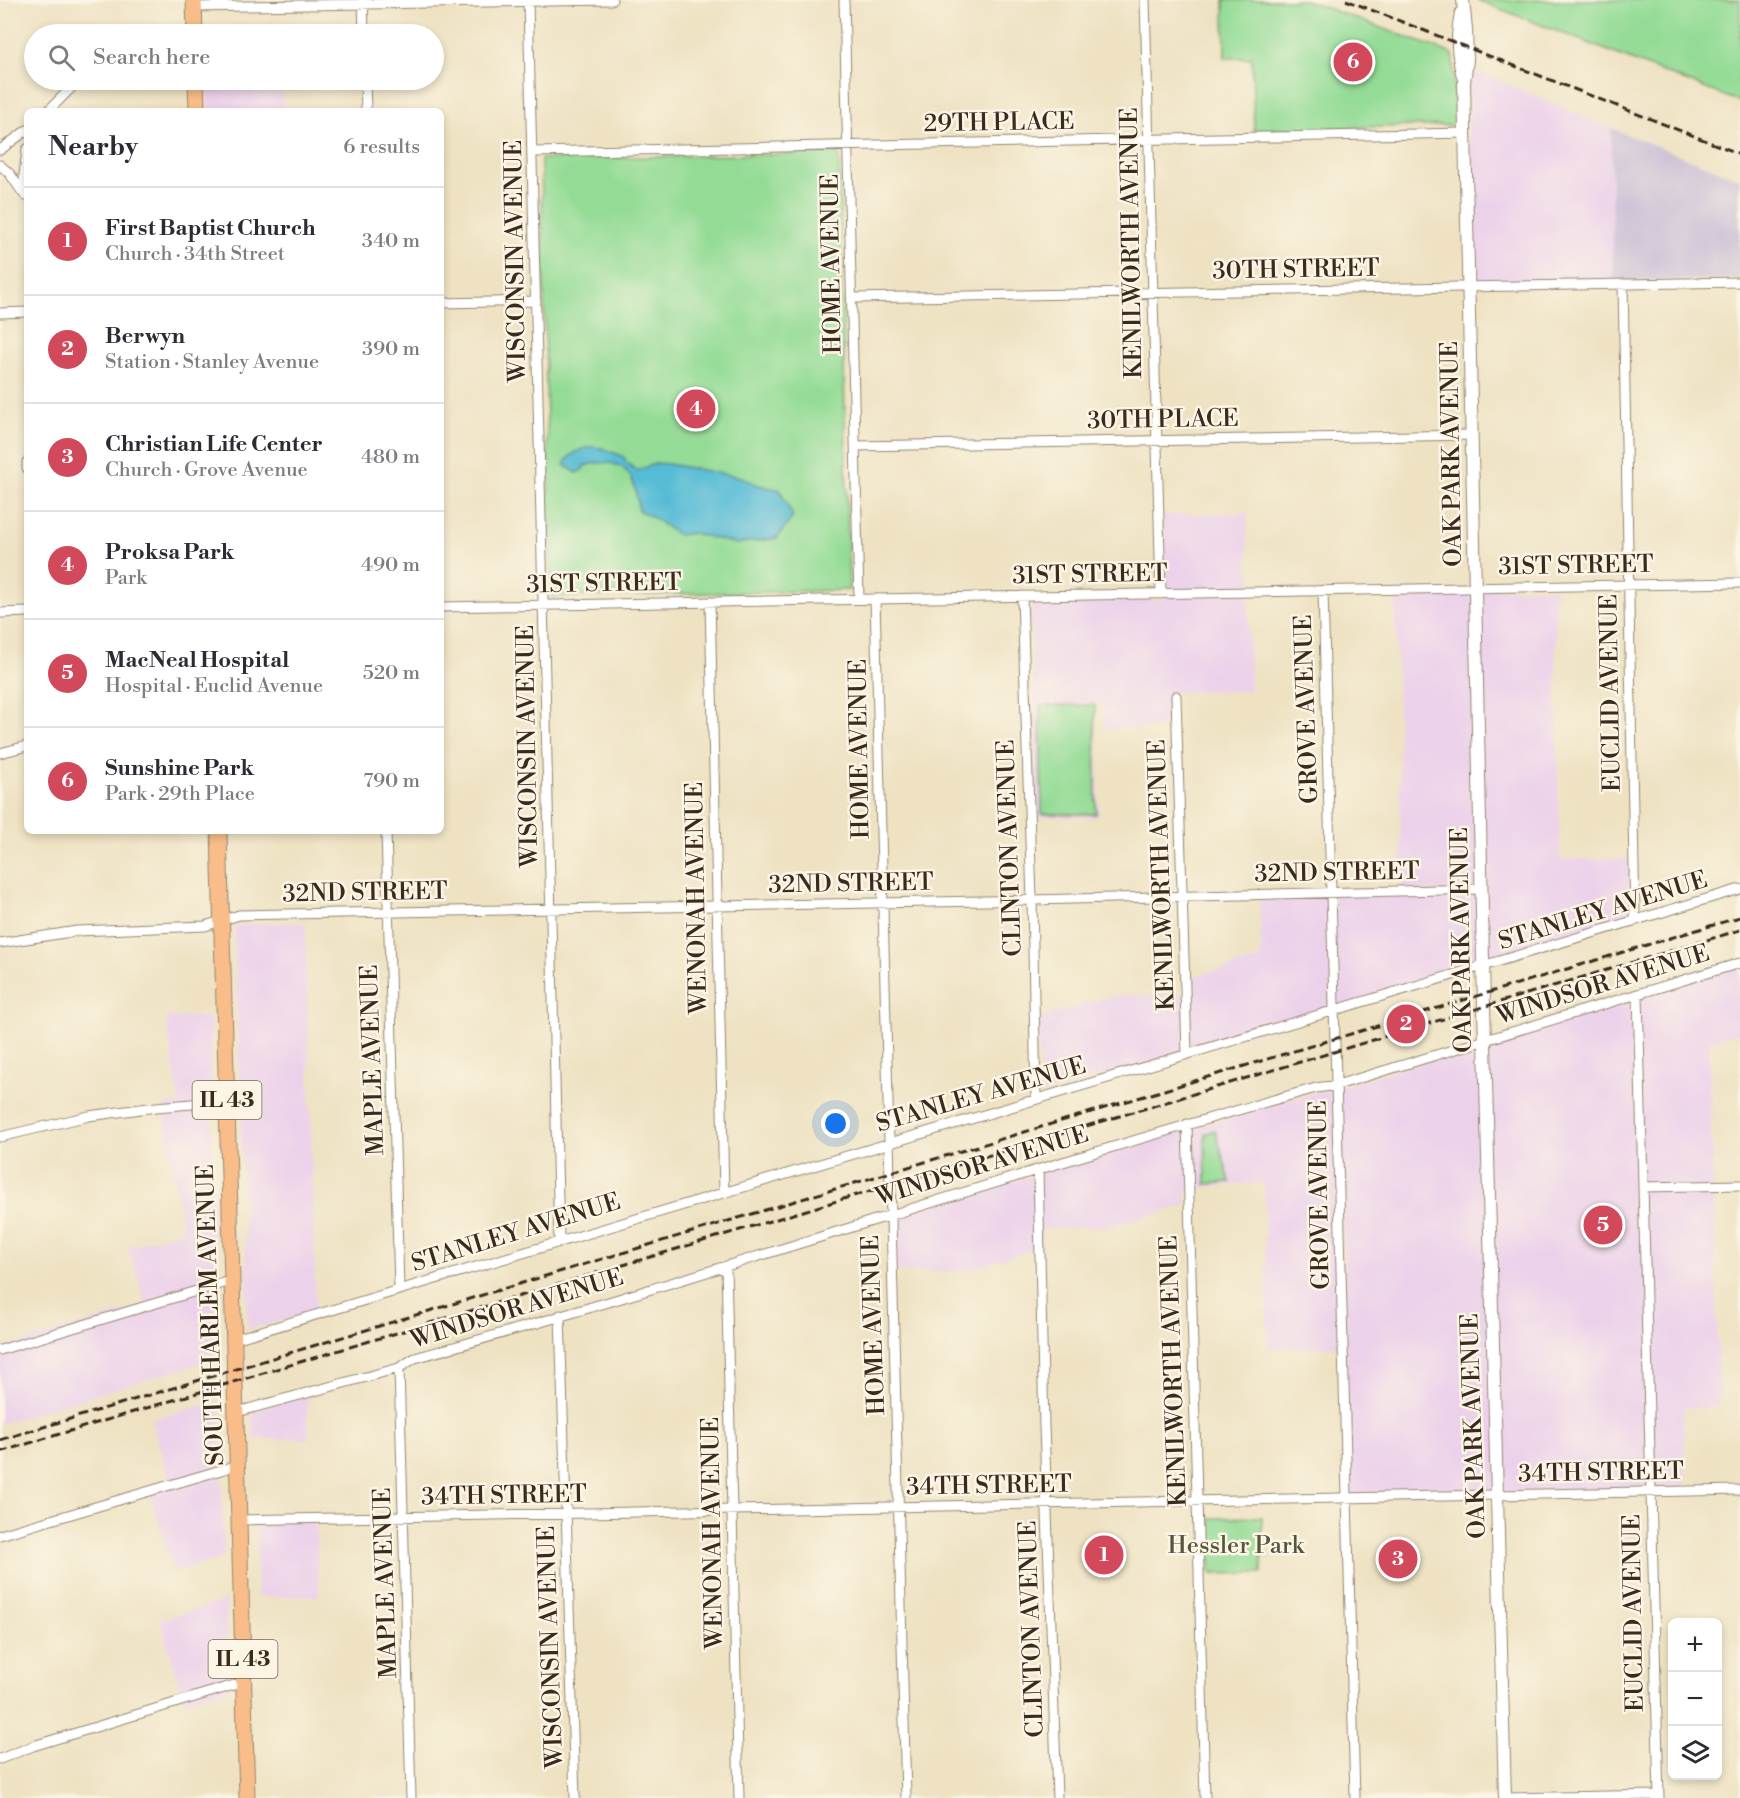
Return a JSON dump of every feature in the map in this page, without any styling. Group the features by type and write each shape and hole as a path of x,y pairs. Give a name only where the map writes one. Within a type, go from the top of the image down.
{"main road":[{"path":"194,3 195,24"},
{"path":"196,90 197,108"},
{"name":"SOUTH HARLEM AVENUE","path":"219,834 247,1798"}],"street":[{"name":"WISCONSIN AVENUE","path":"528,0 559,1240"},
{"path":"194,3 612,0"},
{"name":"HOME AVENUE","path":"844,0 859,599"},
{"name":"KENILWORTH AVENUE","path":"1145,0 1155,440 1161,594"},
{"path":"363,2 364,24"},
{"name":"OAK PARK AVENUE","path":"1463,3 1458,29 1458,60 1464,82 1466,133 1485,1041 1505,1798"},
{"path":"51,108 69,90"},
{"path":"365,90 366,108"},
{"path":"0,150 24,132"},
{"name":"29TH PLACE","path":"532,152 1466,133"},
{"path":"0,165 10,174 24,196"},
{"name":"30TH STREET","path":"852,298 1740,282"},
{"name":"EUCLID AVENUE","path":"1623,284 1635,921"},
{"path":"444,303 536,302"},
{"path":"0,313 24,312"},
{"name":"30TH PLACE","path":"855,446 1472,435"},
{"name":"31ST STREET","path":"444,607 1740,583"},
{"name":"GROVE AVENUE","path":"1323,590 1355,1798"},
{"name":"CLINTON AVENUE","path":"1022,596 1036,1099"},
{"name":"HOME AVENUE","path":"875,599 906,1798"},
{"name":"WENONAH AVENUE","path":"710,602 724,1192"},
{"path":"0,613 24,612"},
{"name":"KENILWORTH AVENUE","path":"1176,696 1187,1054"},
{"path":"0,753 24,747"},
{"name":"MAPLE AVENUE","path":"386,834 399,1288"},
{"name":"32ND STREET","path":"0,943 77,931 205,926 239,915 1482,889"},
{"name":"STANLEY AVENUE","path":"235,1339 559,1240 1484,968 1740,890"},
{"name":"WINDSOR AVENUE","path":"237,1412 399,1368 415,1358 726,1266 1187,1124 1316,1088 1337,1085 1740,963"},
{"name":"EUCLID AVENUE","path":"1638,994 1659,1796"},
{"path":"0,1137 89,1116 227,1101"},
{"name":"KENILWORTH AVENUE","path":"1187,1124 1205,1798"},
{"name":"CLINTON AVENUE","path":"1038,1170 1057,1798"},
{"path":"1643,1187 1740,1185"},
{"name":"WENONAH AVENUE","path":"726,1266 739,1798"},
{"path":"0,1350 233,1280"},
{"name":"WISCONSIN AVENUE","path":"560,1315 575,1798"},
{"name":"MAPLE AVENUE","path":"399,1368 411,1798"},
{"path":"0,1535 238,1465"},
{"name":"34TH STREET","path":"240,1520 1740,1490"},
{"path":"0,1759 33,1746 244,1682"},
{"path":"1505,1798 1659,1796"}],"shaded area":[{"path":"1467,67 1611,128 1613,281 1471,284"},
{"path":"207,90 282,90 283,108 208,108"},
{"path":"1611,128 1740,179 1740,279 1613,281"},
{"path":"1249,513 1247,517 1248,572 1251,573 1248,595 1250,691 1173,692 1170,695 1171,727 1104,729 1103,705 1096,704 1099,817 1037,817 1031,606 1038,602 1165,600 1162,515"},
{"path":"1555,588 1560,860 1629,858 1631,919 1485,965 1484,891 1402,889 1395,591"},
{"path":"1481,890 1482,966 1337,1008 1334,894"},
{"path":"1331,894 1334,1009 1190,1051 1188,978 1261,959 1259,896"},
{"path":"305,922 316,1312 248,1329 234,925"},
{"path":"1740,966 1740,1032 1709,1041 1719,1407 1683,1408 1686,1489 1350,1496 1339,1087"},
{"path":"1185,994 1184,1052 1041,1094 1038,1019 1111,996"},
{"path":"166,1017 210,1017 217,1358 0,1424 0,1349 146,1305 128,1247 183,1231 162,1105 179,1103"},
{"path":"1335,1087 1342,1347 1268,1348 1264,1182 1187,1189 1187,1205 1112,1226 1042,1229 1043,1246 965,1271 894,1272 893,1217"},
{"path":"307,1395 309,1439 253,1439 252,1411"},
{"path":"220,1400 224,1558 174,1572 148,1488 170,1481 151,1420"},
{"path":"316,1520 319,1596 257,1597 257,1522"},
{"path":"226,1601 228,1688 184,1701 160,1620"}],"green space":[{"path":"1224,0 1305,0 1453,54 1455,125 1254,130 1252,58 1225,58"},
{"path":"1477,0 1740,0 1740,102"},
{"path":"839,153 849,590 551,597 541,159"},
{"path":"1095,705 1096,814 1042,814 1040,706"},
{"path":"1215,1130 1230,1182 1206,1184 1205,1134"},
{"name":"Hessler Park","path":"1262,1517 1262,1573 1211,1574 1209,1518"}],"water":[{"path":"592,447 602,448 624,457 636,471 657,463 668,464 741,477 758,485 780,490 793,517 777,538 736,544 693,533 678,535 651,516 639,511 635,487 623,468 608,463 596,463 584,466 577,473 564,465 575,452"}],"railway":[{"path":"1346,0 1740,154"},
{"path":"0,1440 1740,917"},
{"path":"0,1452 1740,930"}],"place":[{"name":"Sunshine Park","path":"1353,62"},
{"name":"Proksa Park","path":"696,409"},
{"name":"Berwyn","path":"1406,1024"},
{"name":"MacNeal Hospital","path":"1603,1225"},
{"name":"First Baptist Church","path":"1104,1555"},
{"name":"Christian Life Center","path":"1398,1559"}]}
